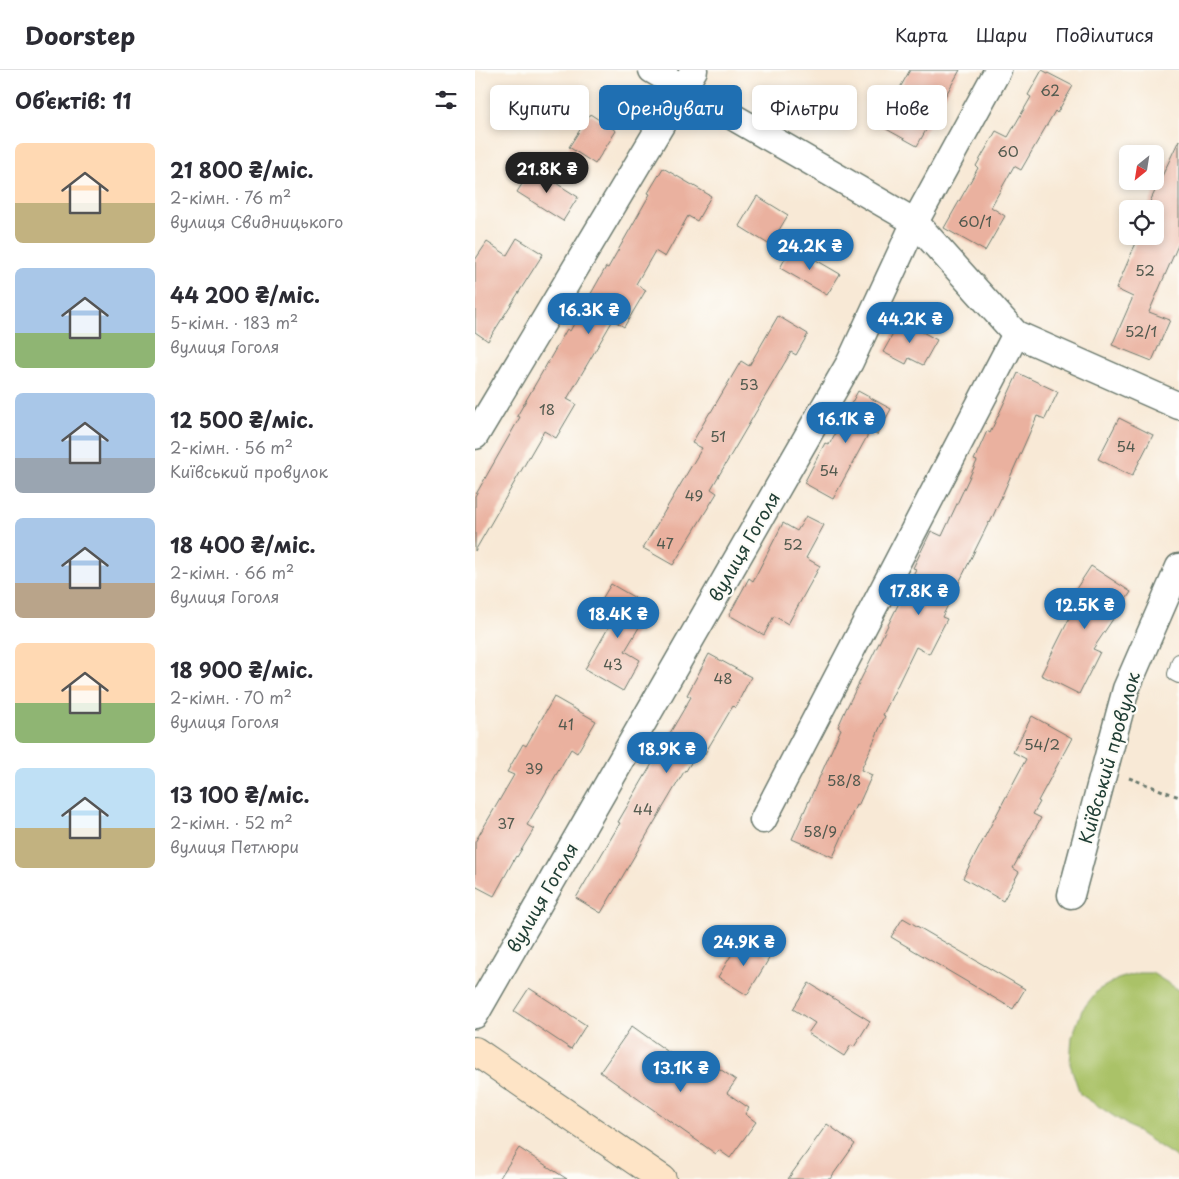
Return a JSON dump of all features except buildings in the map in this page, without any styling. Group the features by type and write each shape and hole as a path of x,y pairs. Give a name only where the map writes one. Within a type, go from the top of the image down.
{"main road":[{"path":"475,1051 662,1179"}],"street":[{"path":"652,70 688,79 915,222 1016,334 1179,406"},
{"name":"вулиця Гоголя","path":"475,1015 850,362 915,222 998,70"},
{"path":"475,436 688,79"},
{"path":"763,820 1016,334"},
{"name":"Київський провулок","path":"1071,895 1126,689 1179,567"}],"lane":[{"path":"1179,661 1175,674 1179,676"}],"path":[{"path":"1105,768 1179,797"}],"green space":[{"path":"1138,973 1152,973 1179,990 1179,1159 1080,1094 1070,1064 1072,1037 1082,1010 1098,990 1118,979"}]}
